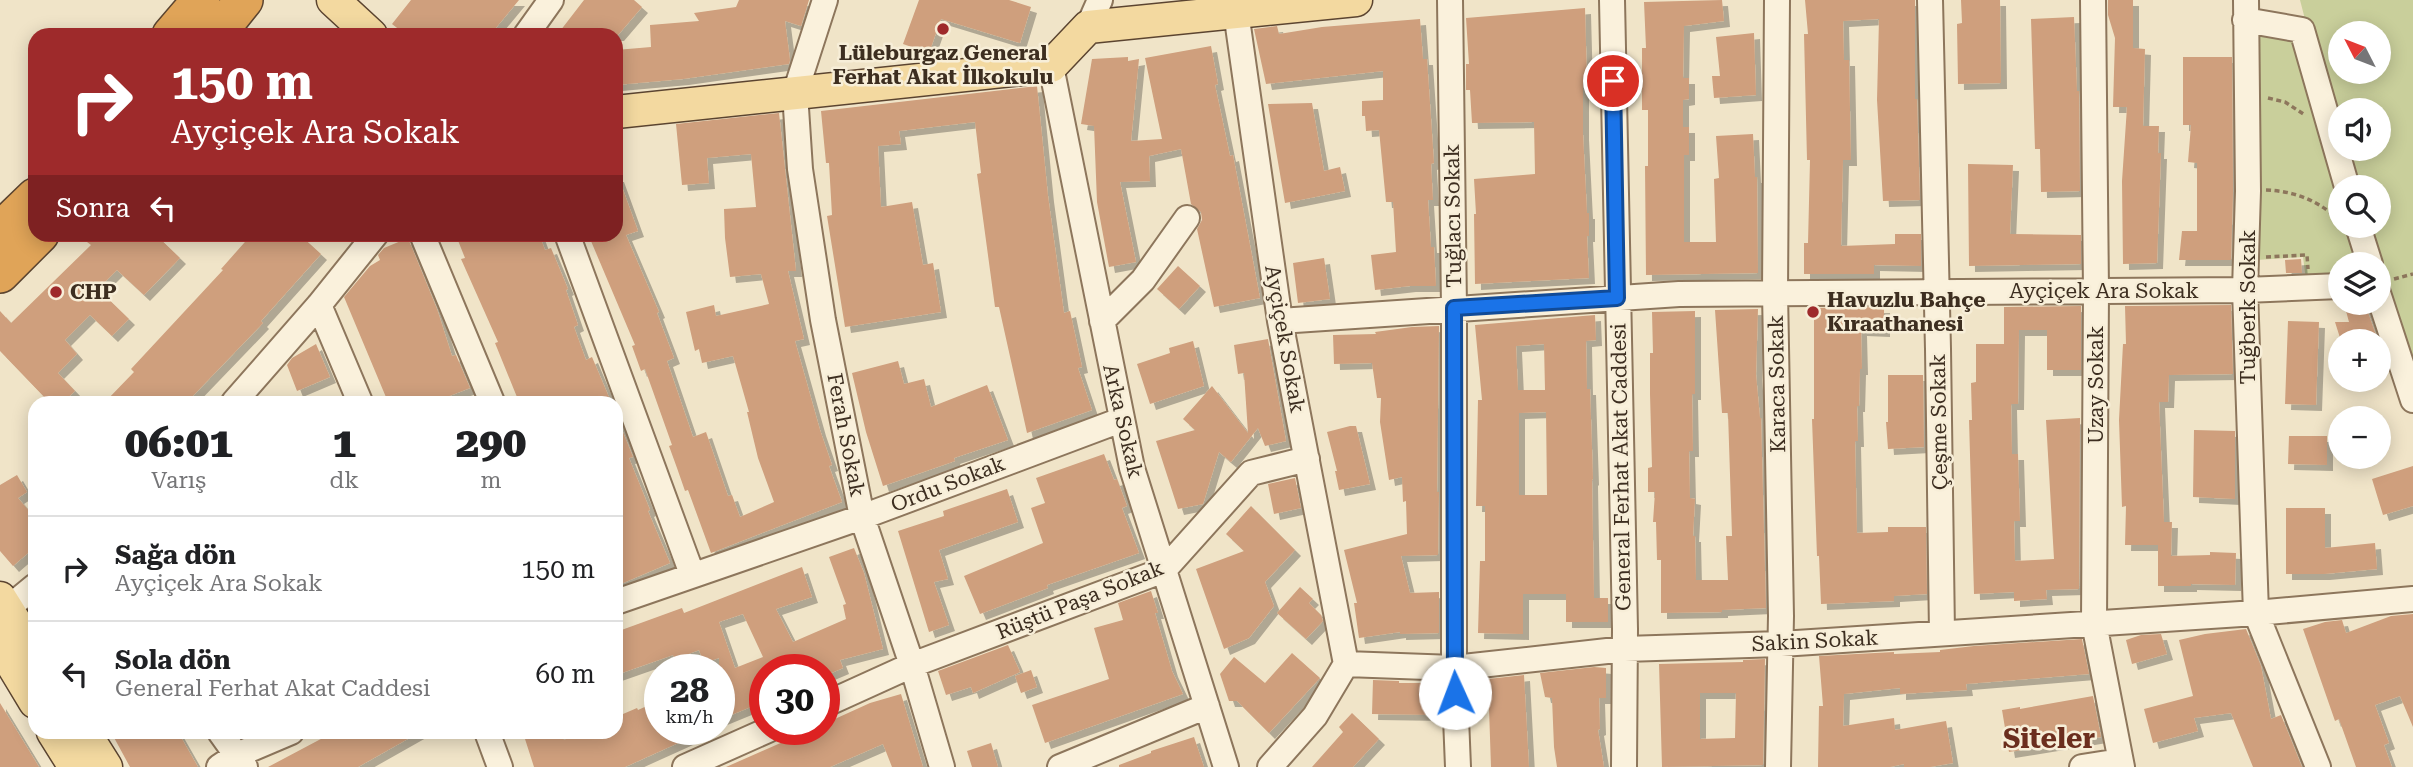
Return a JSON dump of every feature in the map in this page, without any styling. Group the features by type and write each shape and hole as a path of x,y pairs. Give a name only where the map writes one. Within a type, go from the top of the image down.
{"highway":[{"path":"177,28 201,0"},
{"path":"222,28 244,0"},
{"path":"0,231 28,204"},
{"path":"0,274 32,242"}],"main road":[{"path":"333,0 363,28"},
{"path":"623,111 1051,66 1094,13 1236,12 1356,0"},
{"path":"2,607 28,644"},
{"path":"0,644 28,690"},
{"path":"57,739 75,767"},
{"path":"88,739 106,767"}],"street":[{"path":"531,28 551,0"},
{"path":"795,93 825,0"},
{"name":"Tuğlacı Sokak","path":"1450,0 1454,308 1454,668 1458,767"},
{"name":"General Ferhat Akat Caddesi","path":"1612,0 1625,649 1624,767"},
{"name":"Karaca Sokak","path":"1777,0 1775,292 1781,644 1778,767"},
{"name":"Çeşme Sokak","path":"1930,0 1942,633"},
{"name":"Uzay Sokak","path":"2093,0 2096,291 2094,623 2121,764"},
{"path":"2246,10 2302,30 2344,175"},
{"name":"Tuğberk Sokak","path":"2246,10 2248,191 2245,290 2256,613 2318,767"},
{"name":"Ayçiçek Sokak","path":"1236,12 1280,321 1346,664"},
{"name":"Arka Sokak","path":"1051,66 1132,468 1226,767"},
{"name":"Ferah Sokak","path":"795,93 800,169 823,320 862,517 912,665 942,767"},
{"path":"1101,321 1143,280 1187,218"},
{"path":"239,396 319,306 370,242"},
{"path":"425,242 490,396"},
{"path":"570,242 692,574"},
{"name":"Ayçiçek Ara Sokak","path":"1280,321 1679,294 2245,290 2328,287"},
{"path":"319,306 357,396"},
{"path":"2391,314 2413,400"},
{"name":"Ordu Sokak","path":"623,599 862,517 1121,420"},
{"name":"Rüştü Paşa Sokak","path":"840,698 912,665 1164,570 1251,473 1307,459"},
{"path":"2,607 28,590"},
{"name":"Sakin Sokak","path":"1346,664 1454,668 1625,649 1781,644 2256,613 2413,598"},
{"path":"1270,767 1315,716 1346,664"},
{"path":"1060,767 1207,706"},
{"path":"685,767 749,738"},
{"path":"223,739 234,763 278,739"},
{"path":"489,739 500,767"},
{"path":"2082,767 2121,764"}],"path":[{"path":"2247,94 2285,102 2310,119"},
{"path":"2248,191 2282,190 2305,197 2328,210"},
{"path":"2260,257 2306,255 2308,270 2319,269"},
{"path":"2391,283 2413,274"}],"green space":[{"path":"2300,0 2413,0 2413,375 2391,308 2391,252 2373,252 2368,238 2391,238 2391,175 2348,175 2343,161 2391,161 2391,98 2328,98 2328,108"},
{"path":"2253,27 2297,36 2328,148 2328,161 2331,161 2335,175 2328,175 2328,238 2352,238 2356,252 2328,252 2328,279 2306,280 2303,257 2256,260"}],"building":[{"path":"411,0 519,0 496,28 397,28 392,24"},
{"path":"584,0 634,0 642,7 623,29 562,28"},
{"path":"739,0 809,0 801,26 785,21 789,64 623,84 623,49 651,47 650,25 699,21 694,13 736,7"},
{"path":"919,0 1009,0 1031,7 1020,43 941,19 929,53 903,44"},
{"path":"1722,0 1724,21 1684,26 1683,78 1689,78 1689,99 1683,100 1683,127 1689,127 1689,155 1684,155 1684,242 1716,242 1714,179 1719,178 1716,136 1753,134 1757,177 1758,273 1646,275 1645,166 1648,166 1648,110 1642,110 1642,48 1646,48 1644,2"},
{"path":"1805,0 1915,0 1915,99 1920,200 1883,201 1877,100 1879,19 1843,21 1844,60 1849,60 1851,160 1843,160 1841,246 1895,244 1895,234 1921,234 1921,266 1874,265 1874,274 1804,274 1804,243 1808,243 1810,160 1807,160 1804,34 1808,34"},
{"path":"1961,0 2000,0 2001,83 1958,84 1957,24 1962,23"},
{"path":"2108,0 2133,0 2133,48 2145,49 2143,126 2159,126 2158,153 2161,153 2157,263 2123,264 2122,181 2127,107 2113,107 2115,38 2108,15"},
{"path":"1585,8 1587,83 1583,83 1583,134 1589,213 1589,278 1475,284 1474,179 1535,174 1534,122 1472,123 1470,90 1466,90 1466,64 1469,64 1466,18"},
{"path":"2074,17 2079,91 2080,191 2041,192 2040,149 2035,149 2031,19"},
{"path":"1420,19 1423,59 1427,59 1434,163 1431,164 1433,200 1428,200 1436,286 1375,290 1371,255 1396,252 1393,202 1386,202 1379,130 1366,131 1362,101 1383,100 1383,71 1266,84 1254,29 1277,26 1279,34 1322,27"},
{"path":"1754,33 1756,95 1714,98 1712,76 1720,76 1716,37"},
{"path":"1211,46 1218,84 1215,85 1230,156 1233,155 1260,298 1214,307 1197,229 1202,220 1201,212 1191,204 1181,149 1149,156 1150,181 1120,182 1136,262 1109,267 1097,202 1094,126 1081,124 1092,59 1139,59 1131,141 1162,139 1145,58"},
{"path":"2183,57 2232,57 2231,260 2179,260 2182,231 2197,231 2197,163 2188,162 2191,125 2183,125"},
{"path":"1037,86 1064,313 1070,311 1082,367 1078,368 1092,410 1027,433 999,307 995,307 977,174 981,173 975,122 899,131 901,144 878,146 881,207 912,202 923,265 933,263 941,312 845,327 827,216 832,215 829,163 826,163 821,111"},
{"path":"1312,103 1324,171 1340,167 1345,191 1285,203 1268,104"},
{"path":"779,113 796,271 788,271 804,339 795,341 832,465 829,466 842,502 711,553 688,490 685,491 645,369 641,371 632,346 635,345 591,242 623,242 623,190 638,231 626,235 659,312 657,313 674,358 667,361 693,437 706,432 728,496 732,495 740,517 774,502 758,458 749,412 733,356 702,363 699,349 695,351 686,312 714,305 716,316 769,304 761,274 730,277 725,238 724,209 756,207 751,154 707,158 709,183 682,185 676,124"},
{"path":"1968,164 2013,165 2010,234 2081,235 2081,264 1969,266"},
{"path":"87,242 163,242 180,258 144,295 117,270 98,289 129,319 112,336 90,315 65,340 77,354 58,373 75,391 70,396 43,396 0,351 0,311 11,323 91,245"},
{"path":"245,242 308,242 321,254 261,321 263,323 193,396 111,396 134,372 131,369 223,270 221,269"},
{"path":"398,242 410,242 437,309 452,356 456,355 470,388 449,396 385,396 344,297 370,266 380,260 378,255 384,248"},
{"path":"459,242 542,242 545,250 551,248 568,289 566,290 578,325 574,327 586,360 592,357 608,396 517,396 495,343 498,342 461,259 465,258"},
{"path":"1324,258 1330,299 1298,303 1293,263"},
{"path":"2301,259 2302,273 2286,273 2285,260"},
{"path":"1178,266 1200,286 1179,309 1157,289"},
{"path":"2231,305 2233,374 2169,375 2168,402 2159,402 2164,522 2172,522 2171,556 2210,555 2210,552 2236,553 2235,585 2158,586 2158,545 2125,545 2126,506 2122,507 2119,420 2123,344 2126,344 2125,306"},
{"path":"2081,306 2081,370 2047,370 2047,330 2019,330 2018,404 2011,404 2012,454 2018,454 2020,521 2014,521 2015,561 2054,559 2046,420 2080,418 2079,589 2046,590 2047,599 2014,601 2014,592 1974,594 1969,420 1972,420 1971,383 1976,382 1976,344 2004,344 2004,307"},
{"path":"1884,307 1884,331 1861,330 1862,369 1857,406 1858,441 1855,441 1857,533 1888,532 1888,527 1926,527 1927,594 1894,596 1894,601 1821,604 1812,419 1814,308"},
{"path":"1758,309 1756,374 1761,418 1766,608 1661,613 1661,560 1657,560 1656,522 1653,522 1655,492 1648,492 1648,468 1652,467 1652,312 1695,311 1693,451 1689,451 1690,498 1695,499 1693,536 1696,580 1728,580 1726,536 1732,536 1728,413 1722,413 1715,310"},
{"path":"1595,315 1596,340 1586,341 1593,479 1594,598 1608,598 1608,622 1566,622 1566,594 1523,594 1523,634 1478,633 1480,561 1485,561 1485,506 1476,506 1478,400 1482,400 1475,325","holes":["1544,344 1545,390 1518,390 1516,346","1546,412 1547,495 1519,495 1519,413"]},
{"path":"2347,315 2369,315 2374,329 2337,329 2335,322 2349,322"},
{"path":"2288,321 2319,322 2316,405 2285,404"},
{"path":"1439,326 1438,555 1401,556 1410,593 1439,592 1439,633 1400,632 1359,638 1354,603 1357,603 1344,550 1407,534 1406,501 1403,502 1402,477 1389,480 1380,422 1381,398 1377,398 1372,363 1334,364 1333,335 1376,334 1375,332 1412,327"},
{"path":"1268,339 1286,441 1265,446 1258,428 1231,462 1219,452 1203,504 1178,509 1156,441 1195,430 1183,419 1212,386 1248,433 1244,373 1238,374 1234,345"},
{"path":"1193,341 1204,386 1150,404 1137,364 1170,353 1169,348"},
{"path":"316,344 330,377 297,391 287,365 292,358"},
{"path":"898,361 904,384 924,379 931,407 987,385 1008,440 883,486 866,432 852,373"},
{"path":"1888,375 1923,375 1924,447 1888,449"},
{"path":"1356,426 1370,484 1339,490 1327,432"},
{"path":"2194,430 2235,431 2235,499 2193,497"},
{"path":"623,432 633,457 629,458 650,510 648,511 670,563 623,583"},
{"path":"2289,436 2327,436 2327,465 2288,464"},
{"path":"1104,454 1127,506 1122,508 1139,553 1047,585 1048,588 980,614 964,576 1043,543 1031,508 1045,503 1036,478"},
{"path":"2413,466 2413,506 2383,515 2372,479"},
{"path":"17,475 27,492 18,498 28,510 28,553 13,566 0,551 0,485"},
{"path":"1295,478 1301,508 1274,514 1268,484"},
{"path":"1007,489 1018,522 939,550 948,579 934,582 949,625 929,632 898,531 944,516 943,511"},
{"path":"1251,506 1295,550 1265,582 1274,606 1249,638 1224,649 1196,569 1244,551 1226,534"},
{"path":"2286,508 2325,508 2325,548 2375,543 2377,569 2286,574"},
{"path":"854,548 864,573 883,649 840,660 840,654 762,654 743,614 719,622 730,654 701,654 699,650 688,654 644,654 644,665 623,673 623,629 682,608 684,613 802,567 812,597 776,609 793,642 846,619 843,605 846,604 829,557"},
{"path":"1300,587 1313,599 1309,603 1321,615 1323,621 1306,639 1277,613"},
{"path":"1151,591 1172,671 1183,694 1045,743 1032,705 1109,679 1094,628 1123,620 1118,603"},
{"path":"2413,614 2413,727 2400,696 2375,705 2389,743 2384,745 2392,767 2356,767 2339,719 2335,721 2303,629 2342,620 2346,633 2391,616"},
{"path":"2246,629 2261,666 2271,719 2281,715 2302,767 2253,767 2231,713 2194,718 2198,731 2153,743 2144,709 2193,696 2179,640"},
{"path":"2161,634 2167,654 2132,664 2126,640 2141,635"},
{"path":"2082,639 2089,674 1966,684 1967,690 1900,694 1900,688 1844,694 1843,726 1894,718 1895,730 1946,721 1953,763 1930,767 1904,767 1904,764 1890,767 1818,767 1819,706 1823,706 1819,656 1940,652 1974,646"},
{"path":"1008,645 1020,672 973,693 971,687 946,695 938,671"},
{"path":"1292,653 1320,678 1269,733 1237,701 1229,701 1220,674 1234,657 1265,683"},
{"path":"1765,659 1763,765 1662,767 1659,664","holes":["1700,693 1736,693 1735,738 1700,739"]},
{"path":"749,662 749,708 735,713 735,668"},
{"path":"1606,668 1606,698 1599,698 1598,730 1604,767 1557,767 1552,698 1545,697 1540,673"},
{"path":"1031,670 1037,687 1021,693 1015,676"},
{"path":"1524,675 1529,767 1491,767 1488,679"},
{"path":"1373,680 1437,683 1438,715 1372,714"},
{"path":"901,694 923,767 892,767 883,744 830,767 726,767 776,745 840,745 840,717 870,703"},
{"path":"2093,696 2101,737 2009,752 2002,710"},
{"path":"0,703 39,767 0,767"},
{"path":"644,707 644,745 674,745 625,767 534,767 525,739 623,739 623,714"},
{"path":"1352,713 1379,739 1353,767 1312,767 1343,732 1339,727"},
{"path":"1194,737 1204,767 1119,767 1151,751"},
{"path":"115,739 182,739 198,767 130,767"},
{"path":"321,739 408,739 358,767 268,767"},
{"path":"991,743 998,767 972,767 967,751"}],"place":[{"name":"Lüleburgaz General Ferhat Akat İlkokulu","path":"943,29"},
{"name":"CHP","path":"56,292"},
{"name":"Havuzlu Bahçe Kıraathanesi","path":"1813,312"}],"district":[{"name":"Siteler","path":"2049,738"}],"route":[{"path":"1455,693 1454,308 1617,298 1613,81"}]}
